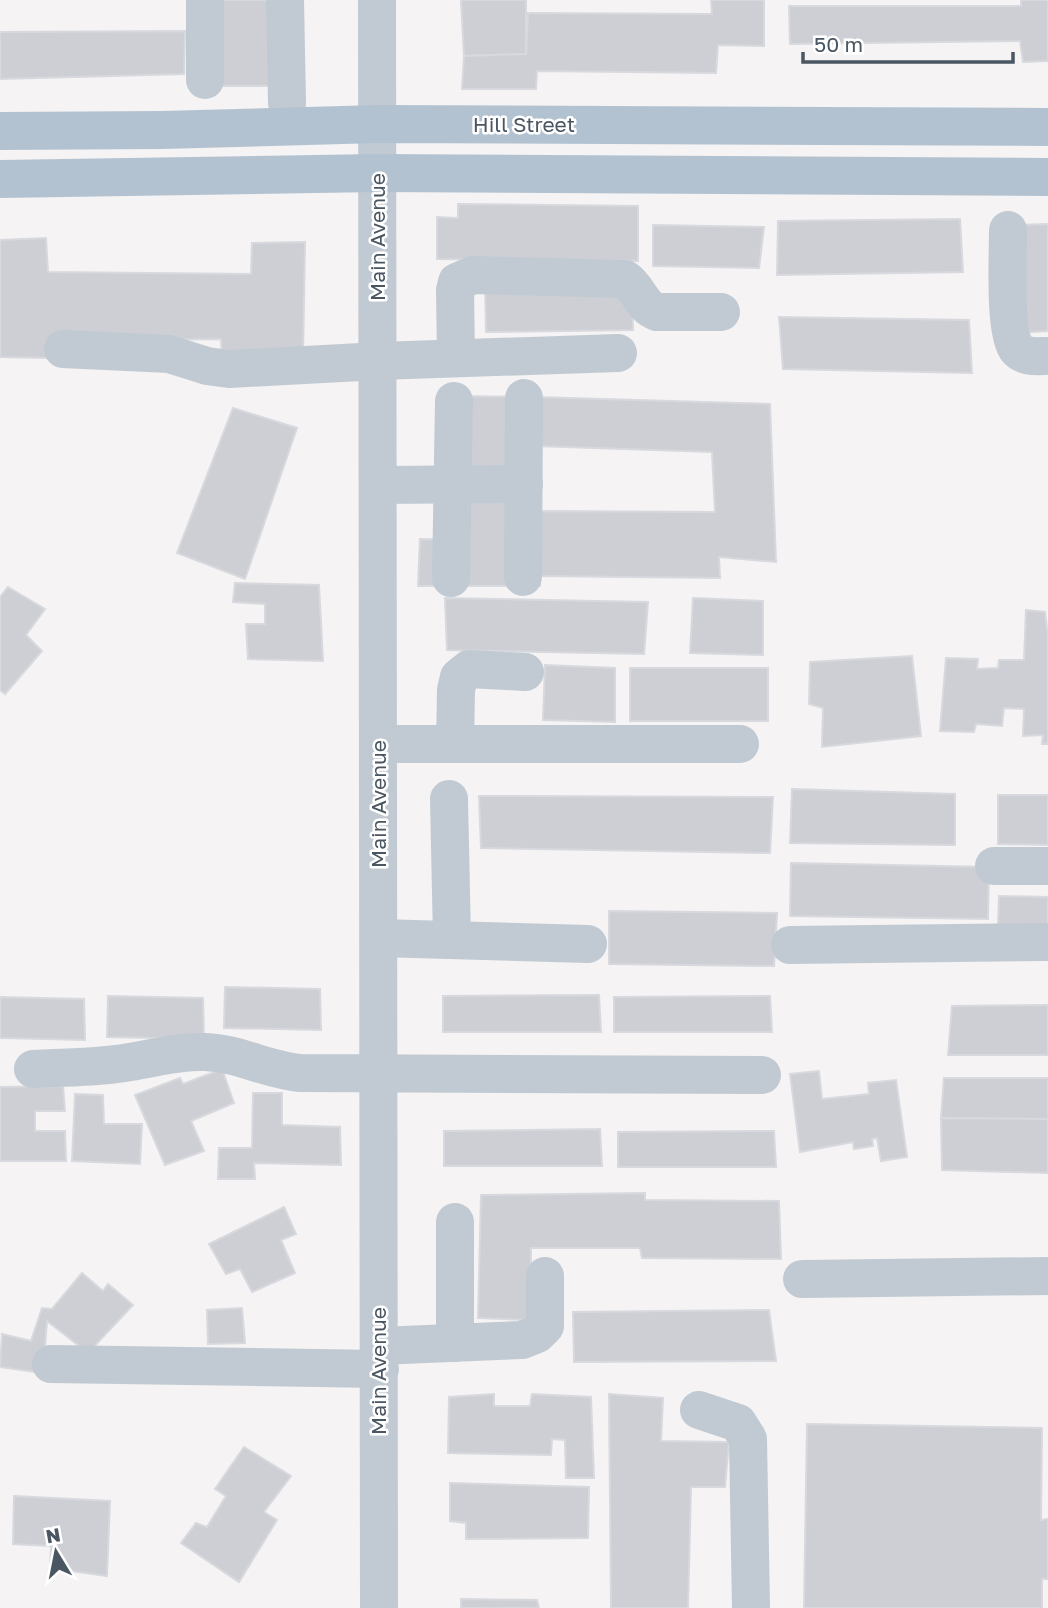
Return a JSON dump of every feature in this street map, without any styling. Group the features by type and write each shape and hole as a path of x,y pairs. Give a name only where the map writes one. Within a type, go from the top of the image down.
{"main road":[{"name":"Hill Street","path":"0,131 378,124 1048,127"},
{"path":"0,179 377,173 1048,177"}],"street":[{"path":"205,0 205,80"},
{"path":"285,0 287,103"},
{"name":"Main Avenue","path":"377,0 379,1608"},
{"path":"1008,230 1010,333 1017,349 1029,357 1048,356"},
{"path":"456,358 455,290 457,282 473,275 625,279 631,283 649,309 657,312 721,312"},
{"path":"63,349 169,354 207,366 229,369 456,358 618,354"},
{"path":"523,577 524,398"},
{"path":"452,578 454,401"},
{"path":"379,485 523,484"},
{"path":"455,744 456,690 459,677 469,668 525,672"},
{"path":"379,744 740,744"},
{"path":"449,799 452,940"},
{"path":"994,866 1048,866"},
{"path":"379,938 588,944"},
{"path":"790,944 1048,942"},
{"path":"33,1069 108,1065 162,1055 206,1052 240,1057 285,1072 762,1076"},
{"path":"455,1222 455,1343"},
{"path":"51,1363 380,1357 455,1343 522,1340 537,1334 545,1326 545,1276"},
{"path":"802,1279 1048,1276"},
{"path":"699,1410 738,1423 748,1439 751,1608"}],"building":[{"path":"221,0 273,0 271,86 221,86"},
{"path":"461,0 526,0 526,54 464,56"},
{"path":"711,0 764,0 764,46 718,45 716,73 537,71 536,89 462,89 464,56 526,54 528,13 712,14"},
{"path":"1021,0 1048,0 1048,61 1023,62 1020,41 790,44 789,6 1021,6"},
{"path":"185,31 184,74 0,79 0,32"},
{"path":"458,204 638,206 638,261 437,259 437,217 458,218"},
{"path":"960,219 963,272 777,275 778,221"},
{"path":"1048,224 1048,331 1016,333 1015,225"},
{"path":"653,225 764,227 759,268 653,266"},
{"path":"46,238 48,272 251,274 252,243 305,242 303,358 222,358 221,339 49,341 48,358 0,357 0,240"},
{"path":"485,282 632,286 633,330 486,332"},
{"path":"779,317 969,320 972,373 783,369"},
{"path":"453,396 535,397 540,586 418,586 420,539 455,540"},
{"path":"535,397 770,404 776,562 719,557 720,578 539,576 538,511 715,512 712,452 536,446"},
{"path":"233,408 297,428 245,579 177,553"},
{"path":"235,583 319,585 323,661 248,659 246,624 265,624 265,604 233,602"},
{"path":"8,587 45,609 26,635 42,651 5,694 0,690 0,597"},
{"path":"445,598 648,602 644,654 447,650"},
{"path":"693,598 763,601 763,655 690,653"},
{"path":"1026,610 1045,612 1048,637 1048,744 1042,744 1043,735 1023,736 1024,709 1004,708 1002,726 976,724 974,732 940,731 946,658 978,659 977,669 998,668 999,660 1024,660"},
{"path":"912,656 921,736 822,747 823,708 809,704 810,662"},
{"path":"545,665 615,668 615,722 543,720"},
{"path":"630,668 768,668 768,721 630,721"},
{"path":"792,789 955,794 955,845 790,843"},
{"path":"998,795 1048,795 1048,845 998,844"},
{"path":"479,796 773,797 770,853 481,848"},
{"path":"791,863 989,867 988,919 790,916"},
{"path":"999,896 1048,897 1048,925 998,925"},
{"path":"609,911 777,913 774,966 609,964"},
{"path":"225,987 320,989 321,1030 224,1028"},
{"path":"599,995 601,1032 443,1032 443,996"},
{"path":"108,996 203,998 204,1039 107,1037"},
{"path":"770,996 772,1032 614,1032 614,997"},
{"path":"0,997 84,999 85,1040 0,1038"},
{"path":"1048,1005 1048,1055 948,1055 952,1006"},
{"path":"222,1069 234,1103 191,1121 204,1151 165,1165 135,1095 180,1078 183,1084"},
{"path":"819,1071 822,1099 869,1094 868,1083 896,1080 907,1157 881,1161 877,1138 872,1139 873,1146 854,1149 853,1142 800,1152 790,1074"},
{"path":"944,1078 1048,1078 1048,1119 941,1118"},
{"path":"63,1086 65,1111 35,1111 35,1131 65,1131 66,1161 0,1161 0,1087"},
{"path":"253,1093 282,1093 282,1125 340,1127 341,1165 254,1163 255,1179 218,1179 219,1148 252,1148"},
{"path":"75,1094 103,1095 104,1124 142,1124 140,1164 72,1161"},
{"path":"941,1118 1048,1119 1048,1173 942,1170"},
{"path":"600,1129 602,1166 444,1166 444,1131"},
{"path":"774,1131 776,1167 618,1167 618,1132"},
{"path":"645,1193 645,1200 779,1201 781,1259 642,1258 640,1248 531,1248 530,1320 478,1318 481,1195"},
{"path":"284,1207 296,1234 281,1240 295,1273 252,1292 240,1269 226,1274 209,1244"},
{"path":"82,1273 103,1291 108,1284 133,1305 88,1353 47,1321 43,1373 0,1367 2,1334 31,1341 42,1308 52,1309"},
{"path":"242,1308 245,1343 208,1344 207,1310"},
{"path":"769,1310 776,1361 574,1362 573,1312"},
{"path":"494,1394 494,1406 530,1406 532,1394 591,1397 594,1478 566,1478 565,1440 552,1439 551,1455 448,1453 449,1397"},
{"path":"609,1394 663,1398 661,1441 729,1442 725,1487 691,1487 688,1608 611,1608"},
{"path":"807,1424 1042,1428 1041,1520 1048,1519 1048,1579 1042,1579 1042,1608 804,1608"},
{"path":"244,1447 291,1476 264,1512 277,1520 239,1582 181,1543 196,1523 207,1527 226,1496 215,1489"},
{"path":"450,1483 589,1487 588,1538 466,1539 466,1523 450,1521"},
{"path":"14,1496 110,1501 107,1576 50,1568 51,1546 13,1544"},
{"path":"461,1599 537,1600 539,1608 461,1608"}]}
